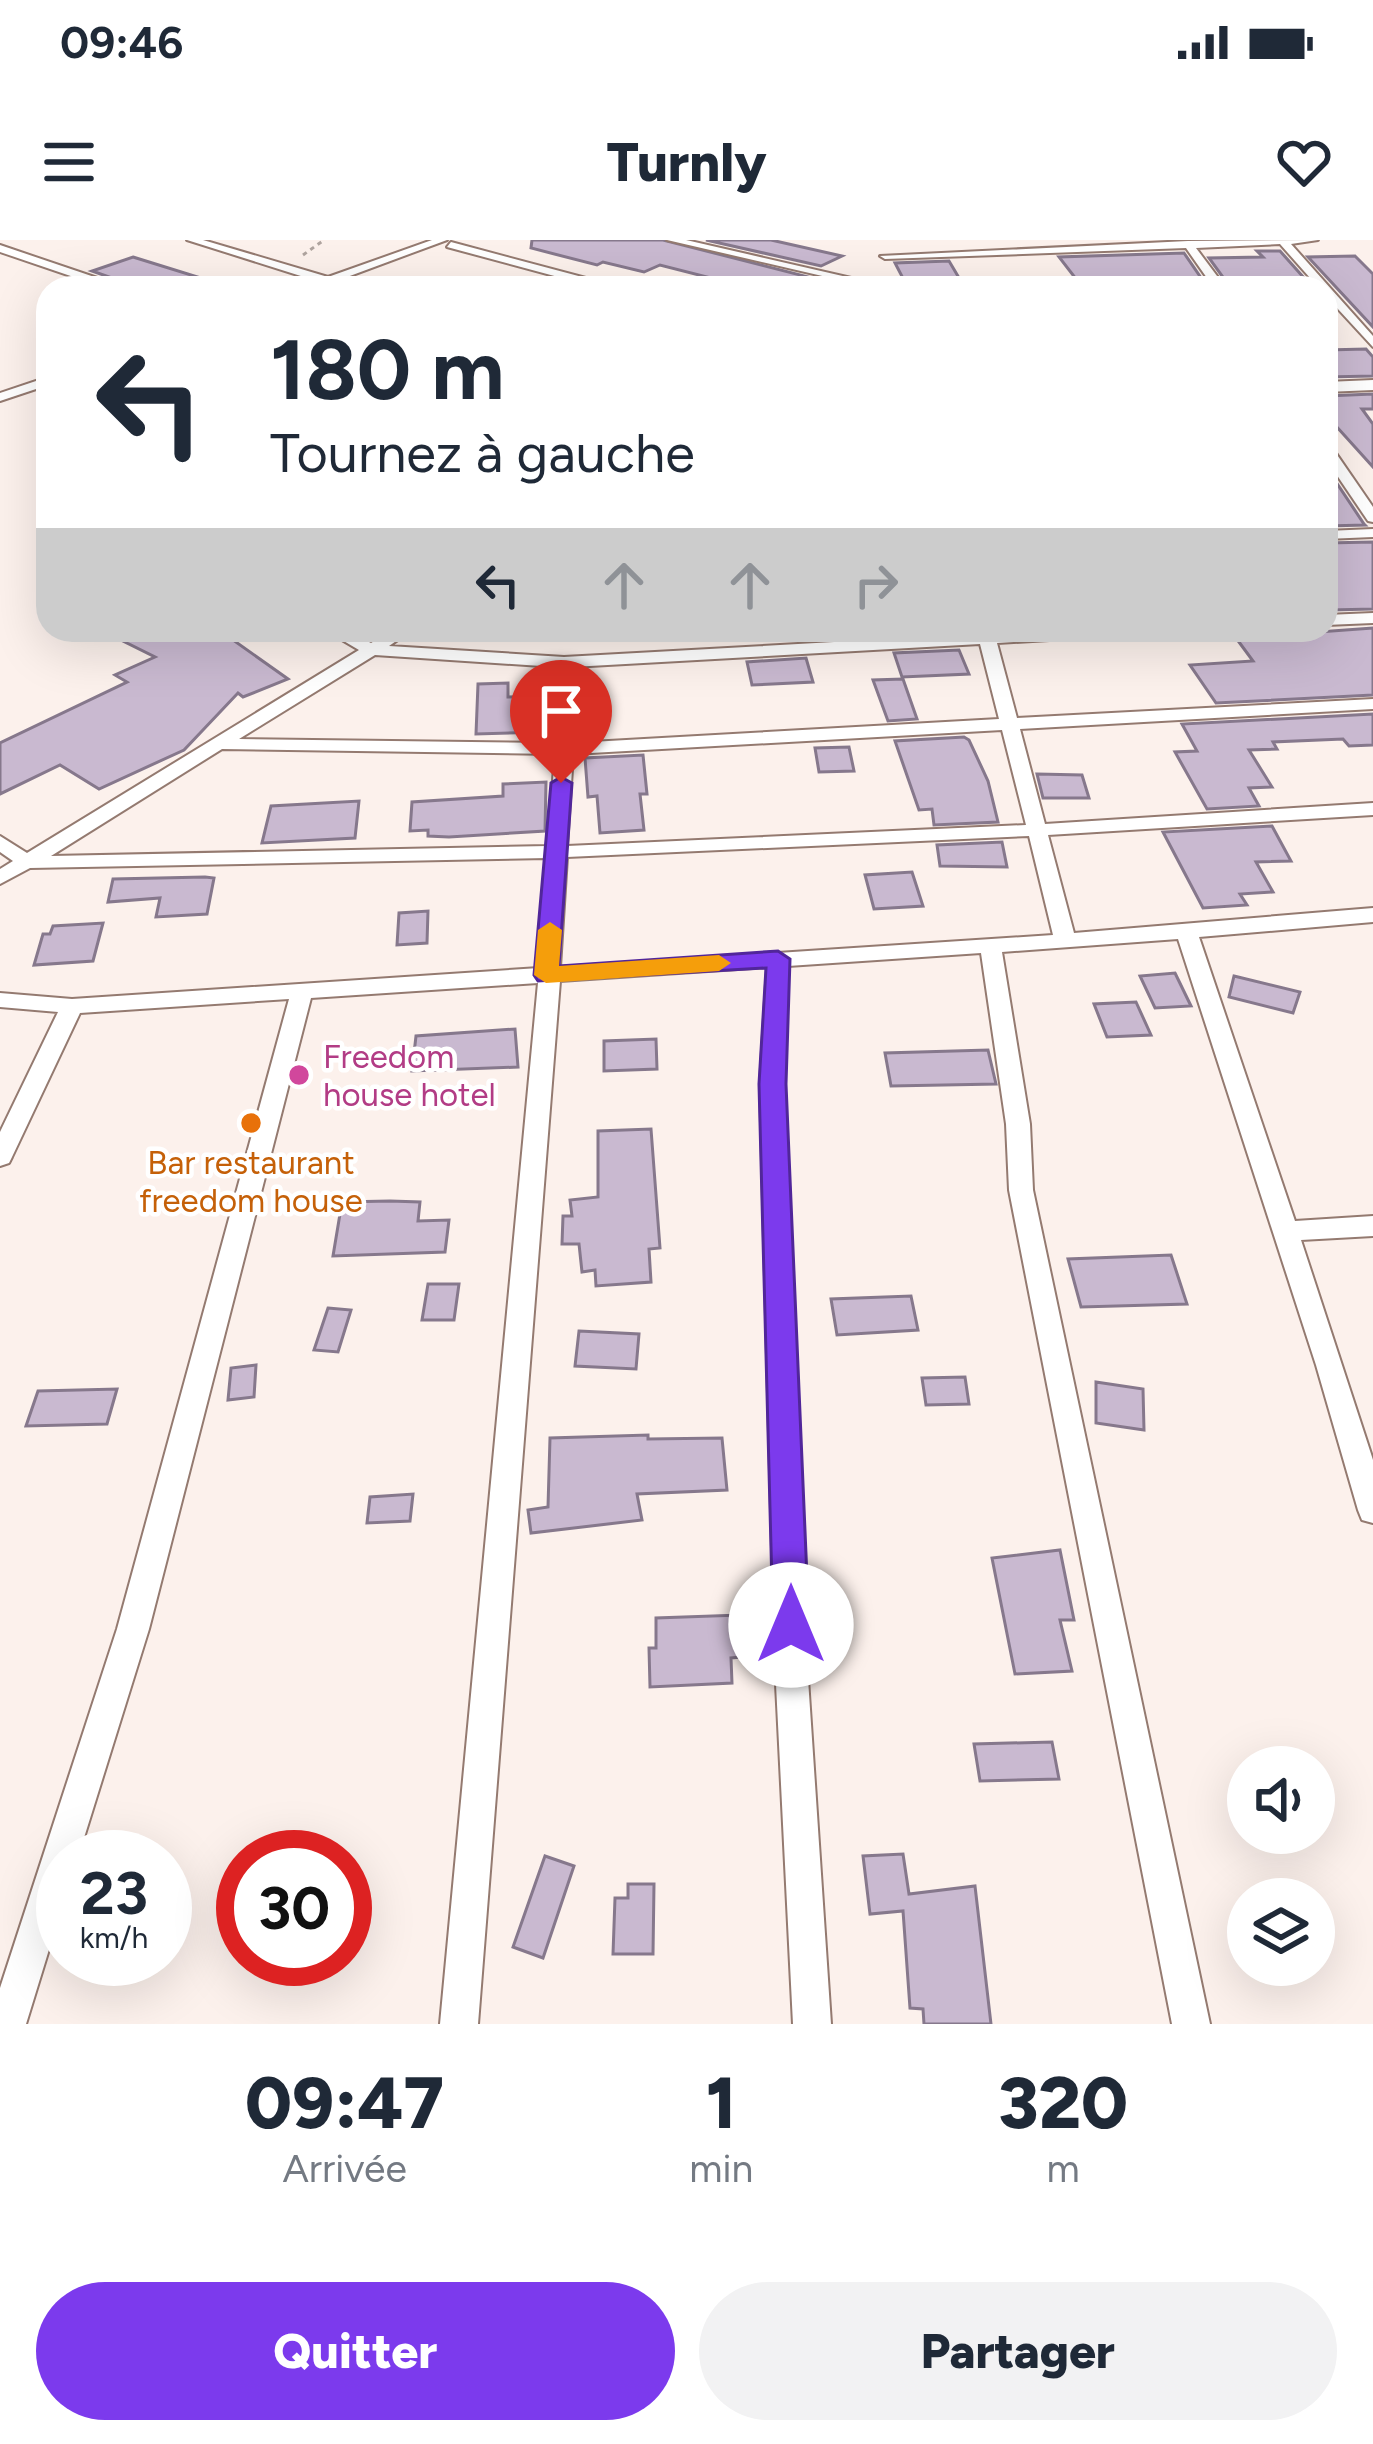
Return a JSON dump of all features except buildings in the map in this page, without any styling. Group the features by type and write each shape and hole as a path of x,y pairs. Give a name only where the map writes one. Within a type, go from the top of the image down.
{"street":[{"path":"672,240 837,276"},
{"path":"878,240 889,276"},
{"path":"885,256 1312,240"},
{"path":"205,241 316,276"},
{"path":"1283,241 1314,276"},
{"path":"342,276 446,243 568,276"},
{"path":"1188,244 1211,276"},
{"path":"0,248 82,276"},
{"path":"1338,304 1373,343"},
{"path":"0,397 36,385"},
{"path":"1338,387 1373,386"},
{"path":"1338,470 1373,518"},
{"path":"1338,534 1373,532"},
{"path":"1338,619 1373,618"},
{"path":"356,642 371,650 564,662 865,642"},
{"path":"0,878 384,642"},
{"path":"988,642 1065,939"},
{"path":"459,2024 542,1098 546,975 564,749 564,662"},
{"path":"219,744 564,749 1373,704"},
{"path":"0,842 26,862 556,852 1373,809"},
{"path":"0,1000 72,1006 991,946 1373,915"},
{"path":"1187,932 1237,1097 1289,1231 1373,1510"},
{"path":"991,946 1018,1124 1021,1190 1191,2024"},
{"path":"778,959 772,1084 791,1664 812,2024"},
{"path":"7,2024 133,1629 302,991"},
{"path":"0,1157 72,1006"},
{"path":"1289,1231 1373,1226"},
{"path":"1347,1417 1373,1434"}],"slow traffic":[{"path":"550,930 546,975 719,963"}],"place":[{"name":"Freedom house hotel","path":"299,1075"},
{"name":"Bar restaurant freedom house","path":"251,1123"}],"route":[{"path":"561,783 546,975 778,959 772,1084 791,1625"}]}
